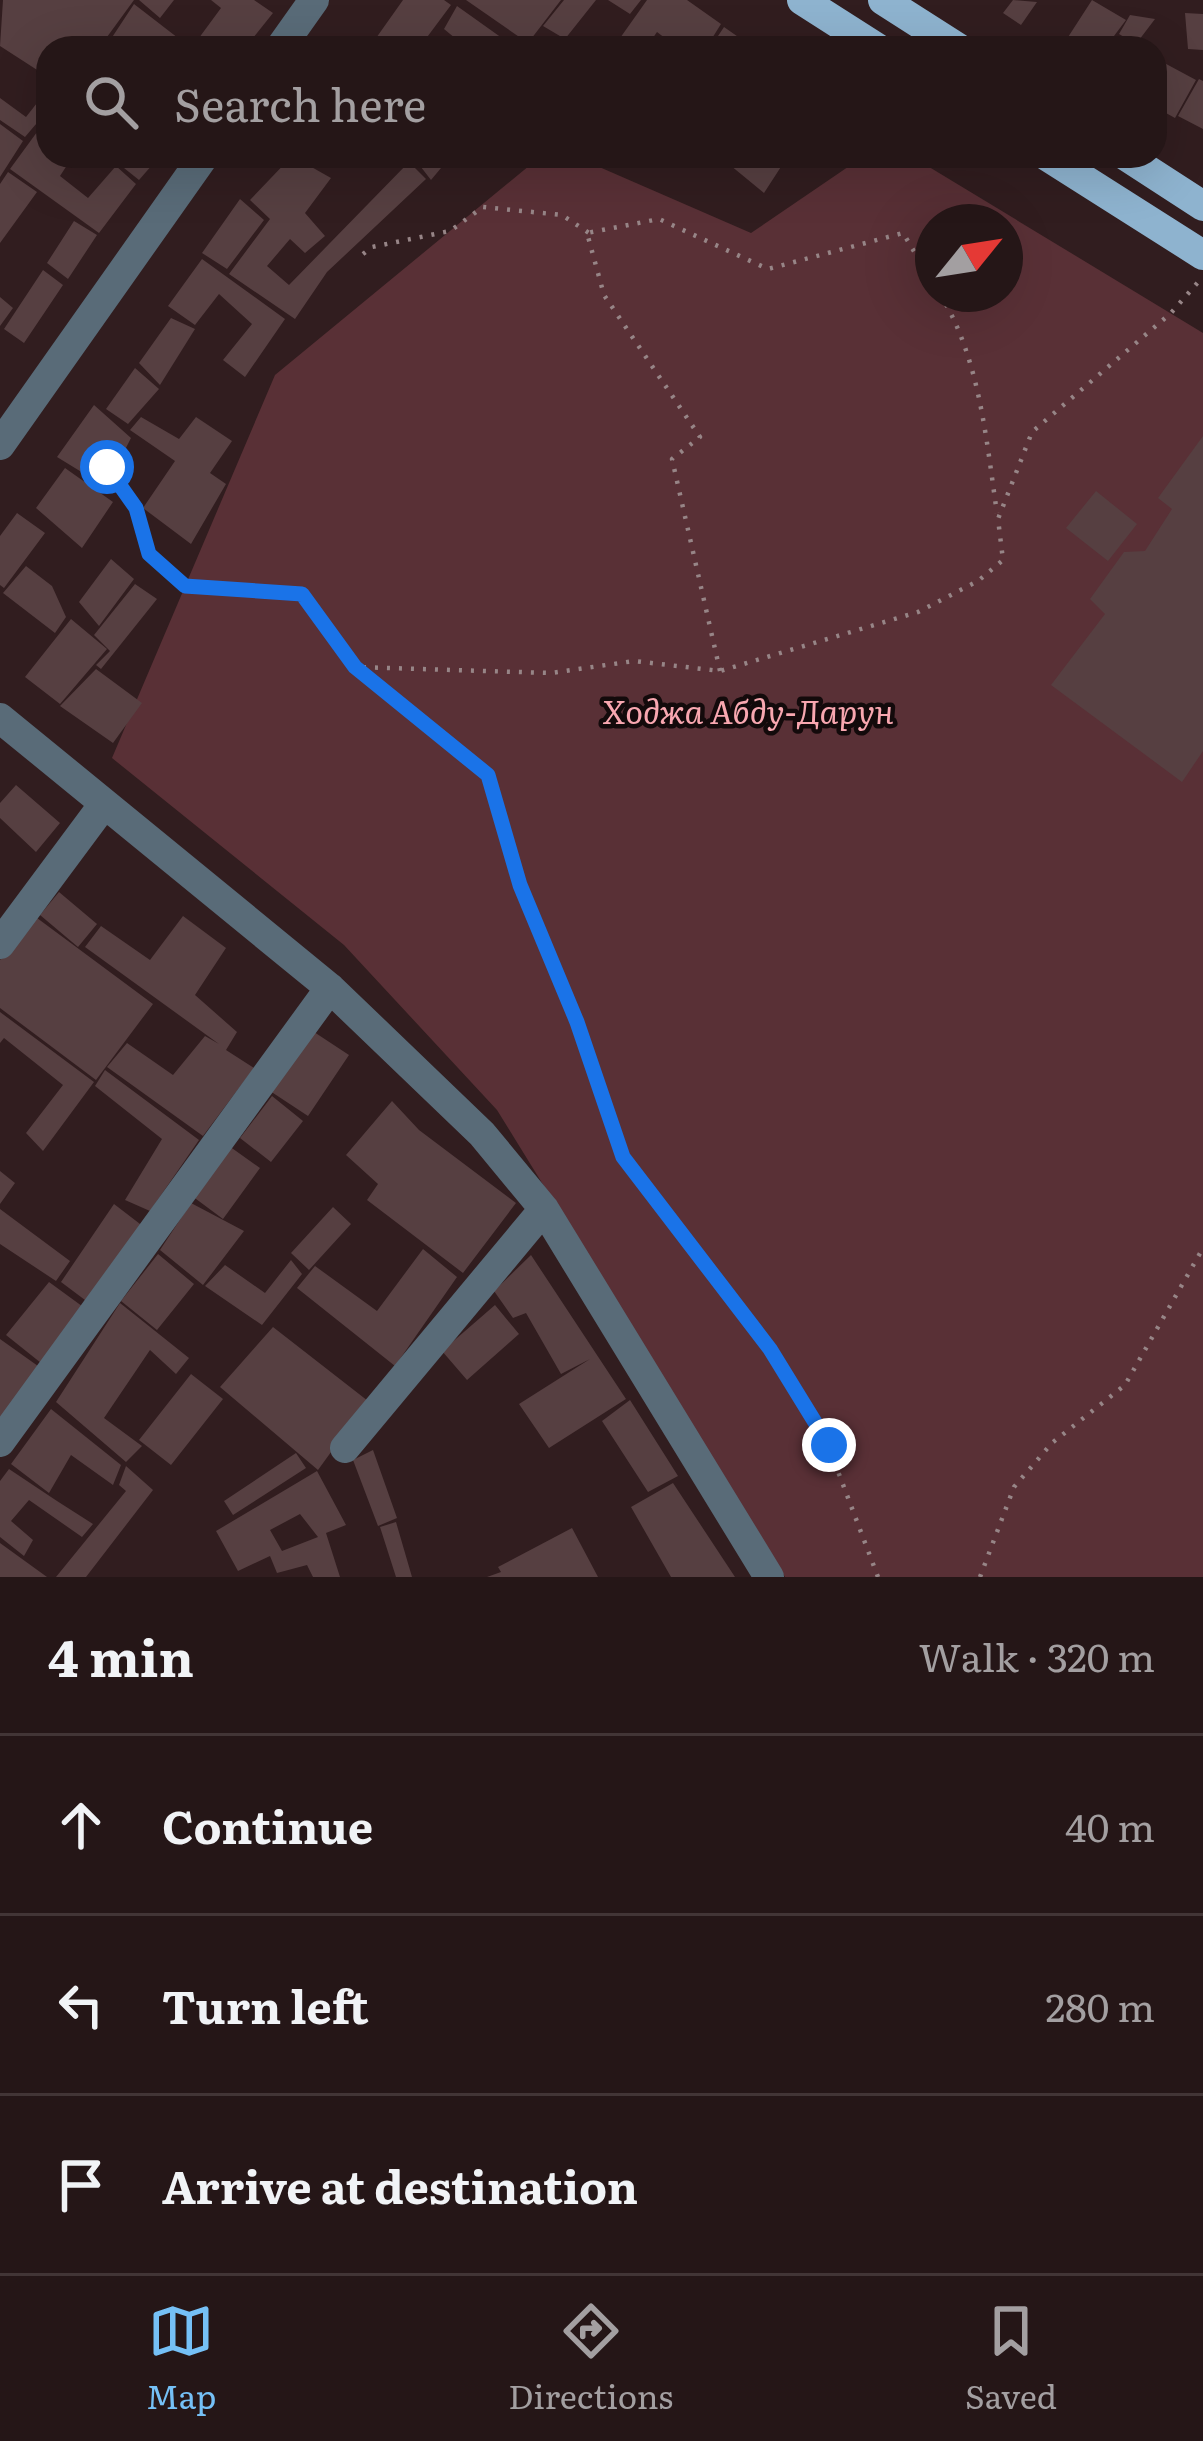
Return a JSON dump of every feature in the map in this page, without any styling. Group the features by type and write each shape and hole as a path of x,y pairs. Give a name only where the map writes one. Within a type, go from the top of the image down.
{"main road":[{"path":"802,0 858,36"},
{"path":"883,0 939,36"},
{"path":"1066,168 1203,255"},
{"path":"1144,168 1203,206"}],"street":[{"path":"286,36 300,5"},
{"path":"0,446 196,168"},
{"path":"0,718 330,988 482,1134 544,1209 769,1577"},
{"path":"0,944 104,804"},
{"path":"0,1442 330,988"},
{"path":"345,1448 544,1209"}],"path":[{"path":"363,254 372,247 450,231 483,207 562,215 589,233 604,295 700,437 672,459 720,671"},
{"path":"589,233 659,219 768,268 903,233 915,253"},
{"path":"998,519 1032,432 1171,313 1203,277"},
{"path":"355,667 551,673 634,661 720,671 918,612 978,581 1003,560 981,400 950,312"},
{"path":"107,467 136,508 149,554 185,586 302,594 355,667 488,775 520,885 577,1022 623,1157 770,1349 829,1445 878,1577"},
{"path":"980,1577 1014,1487 1052,1443 1125,1385 1203,1248"}],"green space":[{"name":"Ходжа Абду-Дарун","path":"526,168 602,168 751,233 846,168 931,168 990,204 915,204 915,312 1023,312 1023,224 1203,333 1203,1577 785,1577 497,1110 344,945 112,758 275,375"}],"building":[{"path":"3,0 134,0 108,36 36,36 36,69 0,46"},
{"path":"139,0 174,0 160,18"},
{"path":"211,0 254,0 273,13 255,36 200,36 221,8"},
{"path":"403,0 444,0 451,5 428,36 378,36"},
{"path":"466,0 561,0 533,36 518,36"},
{"path":"564,0 596,0 567,36 543,26"},
{"path":"608,0 641,0 630,14"},
{"path":"647,0 687,0 721,24 714,36 662,36 657,32 654,36 622,36"},
{"path":"1013,0 1037,2 1021,25 1003,13"},
{"path":"1092,0 1126,20 1114,36 1069,36"},
{"path":"134,4 175,36 113,36"},
{"path":"457,6 499,36 452,36 444,29"},
{"path":"1185,13 1203,14 1203,50 1188,49"},
{"path":"1130,15 1155,19 1142,36 1119,34"},
{"path":"1167,64 1196,80 1175,118 1167,114"},
{"path":"1199,79 1203,81 1203,129 1178,116"},
{"path":"0,98 26,117 36,104 36,124 25,137 0,120"},
{"path":"0,124 23,141 0,177"},
{"path":"36,133 36,168 65,168 60,176 88,198 114,168 136,184 99,233 10,169"},
{"path":"124,168 150,168 139,180"},
{"path":"281,168 313,168 331,178 305,213 325,236 305,253 290,239 267,266 289,285 403,168 415,168 426,179 327,272 295,319 229,274 270,219 250,200"},
{"path":"422,168 441,168 431,180"},
{"path":"734,168 780,168 764,193"},
{"path":"8,172 37,192 0,243 0,184"},
{"path":"240,199 264,220 227,269 202,253"},
{"path":"74,221 97,235 68,279 47,263"},
{"path":"202,259 285,319 245,377 223,360 252,324 219,294 195,325 168,306"},
{"path":"43,270 63,285 24,343 4,329"},
{"path":"0,297 13,308 0,326"},
{"path":"171,318 195,329 160,385 139,363"},
{"path":"135,368 159,389 128,424 106,409"},
{"path":"94,405 131,438 106,487 57,457"},
{"path":"141,417 179,439 196,417 232,441 210,473 226,484 191,544 143,508 175,461 130,430"},
{"path":"1203,436 1203,751 1182,782 1051,685 1105,614 1090,599 1124,552 1145,551 1172,509 1158,498"},
{"path":"65,468 113,502 82,548 36,508"},
{"path":"1096,491 1137,524 1108,561 1066,528"},
{"path":"17,513 45,533 4,588 0,585 0,536"},
{"path":"111,559 134,579 99,626 79,602"},
{"path":"26,566 52,586 66,617 55,633 3,593"},
{"path":"135,584 157,599 101,669 96,665 110,651 94,635"},
{"path":"71,619 107,649 60,704 25,677"},
{"path":"96,669 142,703 113,743 60,706"},
{"path":"16,785 60,823 36,852 0,818 0,803"},
{"path":"59,892 97,924 78,947 40,915"},
{"path":"33,915 153,1004 96,1080 0,1008 0,960"},
{"path":"183,916 226,948 195,995 237,1032 226,1050 254,1068 203,1136 107,1067 127,1043 173,1075 205,1036 219,1044 85,947 101,926 150,960"},
{"path":"0,1012 94,1082 43,1151 26,1133 63,1085 4,1038 0,1043"},
{"path":"311,1030 349,1055 308,1116 270,1091"},
{"path":"105,1070 199,1140 150,1211 125,1200 162,1139 95,1086"},
{"path":"272,1096 303,1121 271,1162 240,1138"},
{"path":"392,1101 419,1130 516,1203 463,1273 367,1200 378,1184 346,1155"},
{"path":"229,1146 260,1168 223,1219 192,1196"},
{"path":"0,1171 15,1183 0,1204"},
{"path":"191,1203 244,1231 203,1285 160,1250"},
{"path":"114,1204 144,1227 89,1303 61,1282"},
{"path":"333,1207 351,1224 309,1270 291,1253"},
{"path":"0,1209 70,1261 56,1281 0,1244"},
{"path":"423,1249 457,1277 395,1366 297,1288 315,1266 377,1311"},
{"path":"158,1254 194,1284 157,1330 121,1301"},
{"path":"531,1255 626,1399 549,1448 519,1404 590,1359 561,1374 526,1313 513,1318 494,1291"},
{"path":"291,1260 302,1274 262,1325 205,1286 225,1265 265,1293"},
{"path":"49,1282 86,1309 46,1367 6,1335"},
{"path":"120,1303 189,1358 176,1374 150,1350 104,1418 142,1446 126,1462 56,1402"},
{"path":"495,1305 519,1334 467,1380 442,1351"},
{"path":"273,1327 368,1401 318,1470 220,1387"},
{"path":"0,1339 45,1371 0,1425"},
{"path":"191,1374 223,1399 171,1465 139,1440"},
{"path":"630,1400 678,1476 648,1492 602,1421"},
{"path":"51,1409 121,1465 113,1485 71,1455 49,1493 11,1464"},
{"path":"373,1450 397,1518 378,1526 353,1460"},
{"path":"296,1453 306,1468 233,1515 224,1501"},
{"path":"126,1466 153,1490 86,1577 56,1577 126,1491 119,1485"},
{"path":"9,1469 93,1524 82,1537 29,1500 11,1521 33,1540 24,1556 0,1537 0,1481"},
{"path":"317,1471 346,1525 326,1533 340,1577 313,1577 307,1565 277,1573 270,1556 238,1571 216,1531","holes":["300,1514 318,1537 282,1551 270,1530"]},
{"path":"673,1483 735,1577 671,1577 631,1507"},
{"path":"396,1522 412,1577 396,1577 380,1527"},
{"path":"572,1528 598,1577 487,1577 501,1572 498,1567"},
{"path":"0,1543 47,1577 0,1577"}],"route":[{"path":"107,467 136,508 149,554 185,586 302,594 355,667 488,775 520,885 577,1022 623,1157 770,1349 829,1445"}]}
